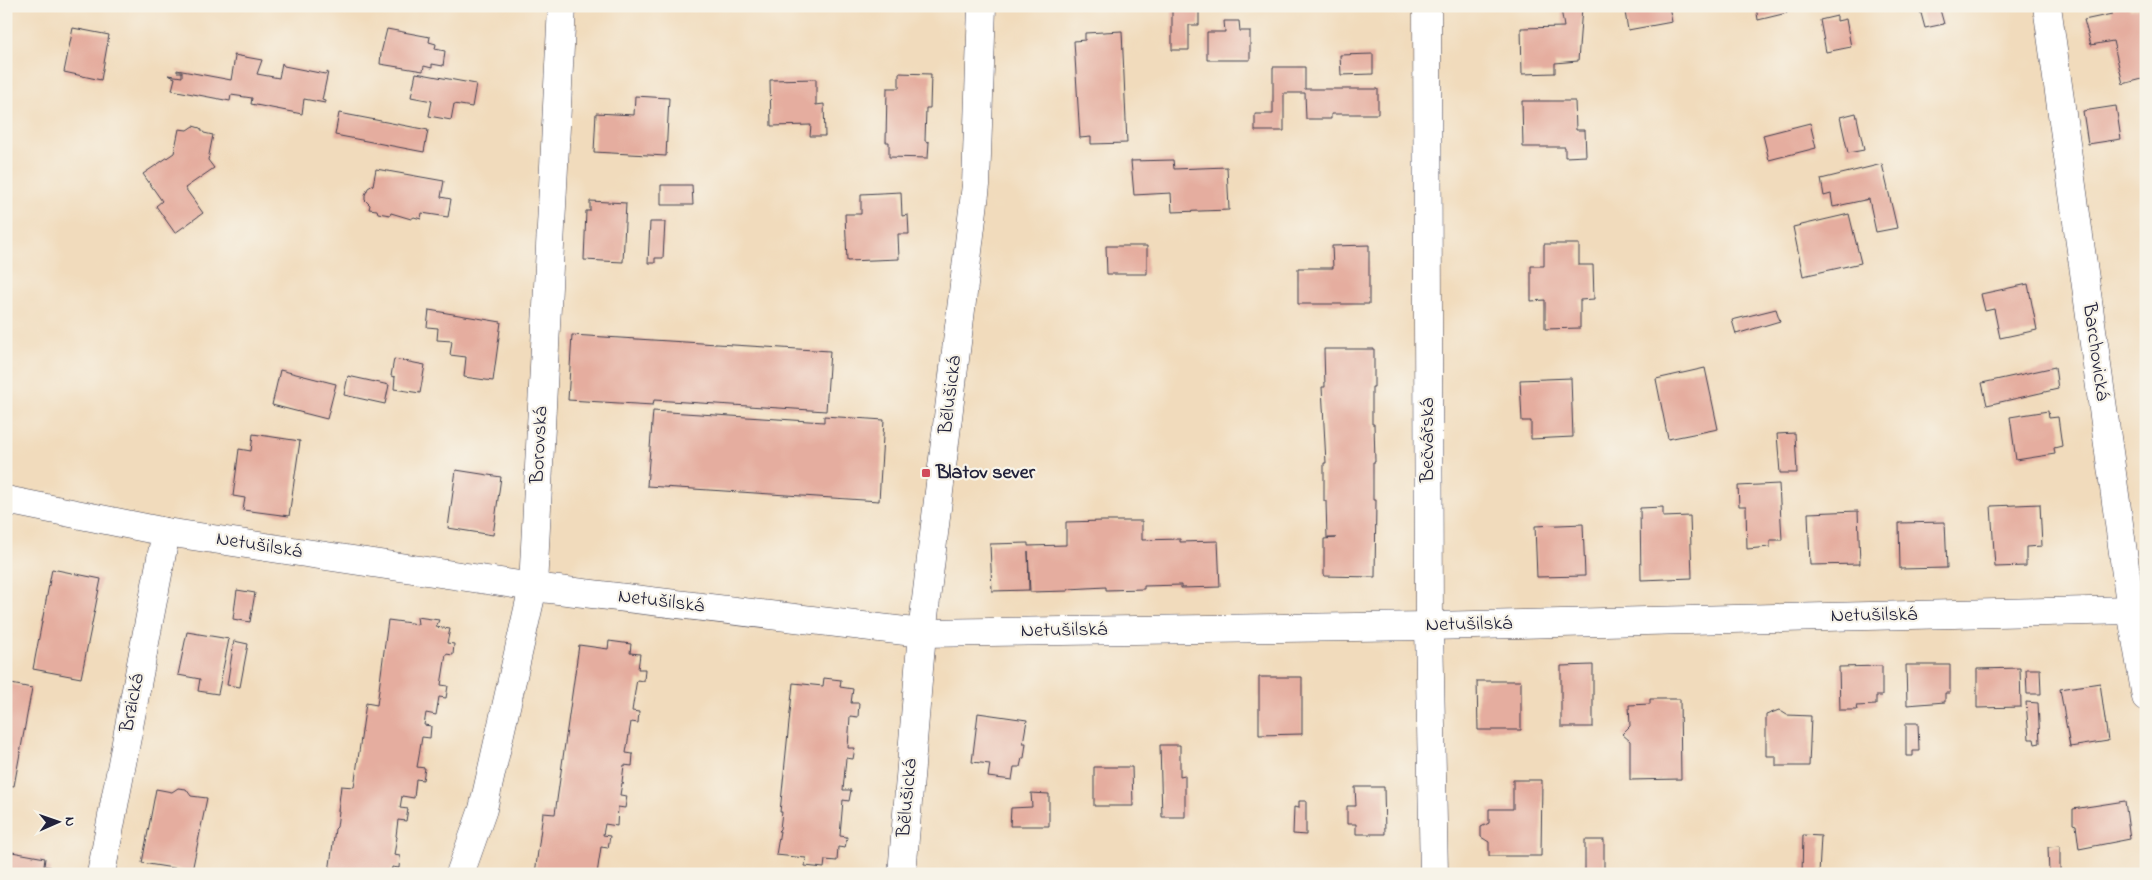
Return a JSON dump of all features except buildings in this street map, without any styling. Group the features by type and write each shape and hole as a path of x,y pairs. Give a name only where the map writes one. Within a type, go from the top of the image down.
{"street":[{"name":"Borovská","path":"460,874 483,808 533,587 562,6"},
{"name":"Bělušická","path":"902,874 922,633 976,185 982,6"},
{"name":"Bečvářská","path":"1427,6 1429,626 1434,874"},
{"name":"Barchovická","path":"2047,6 2131,610 2146,697"},
{"name":"Netušilská","path":"6,500 166,532 533,587 922,633 1429,626 2131,610"},
{"name":"Brzická","path":"101,874 166,532"}],"place":[{"name":"Blatov sever","path":"926,473"}]}
